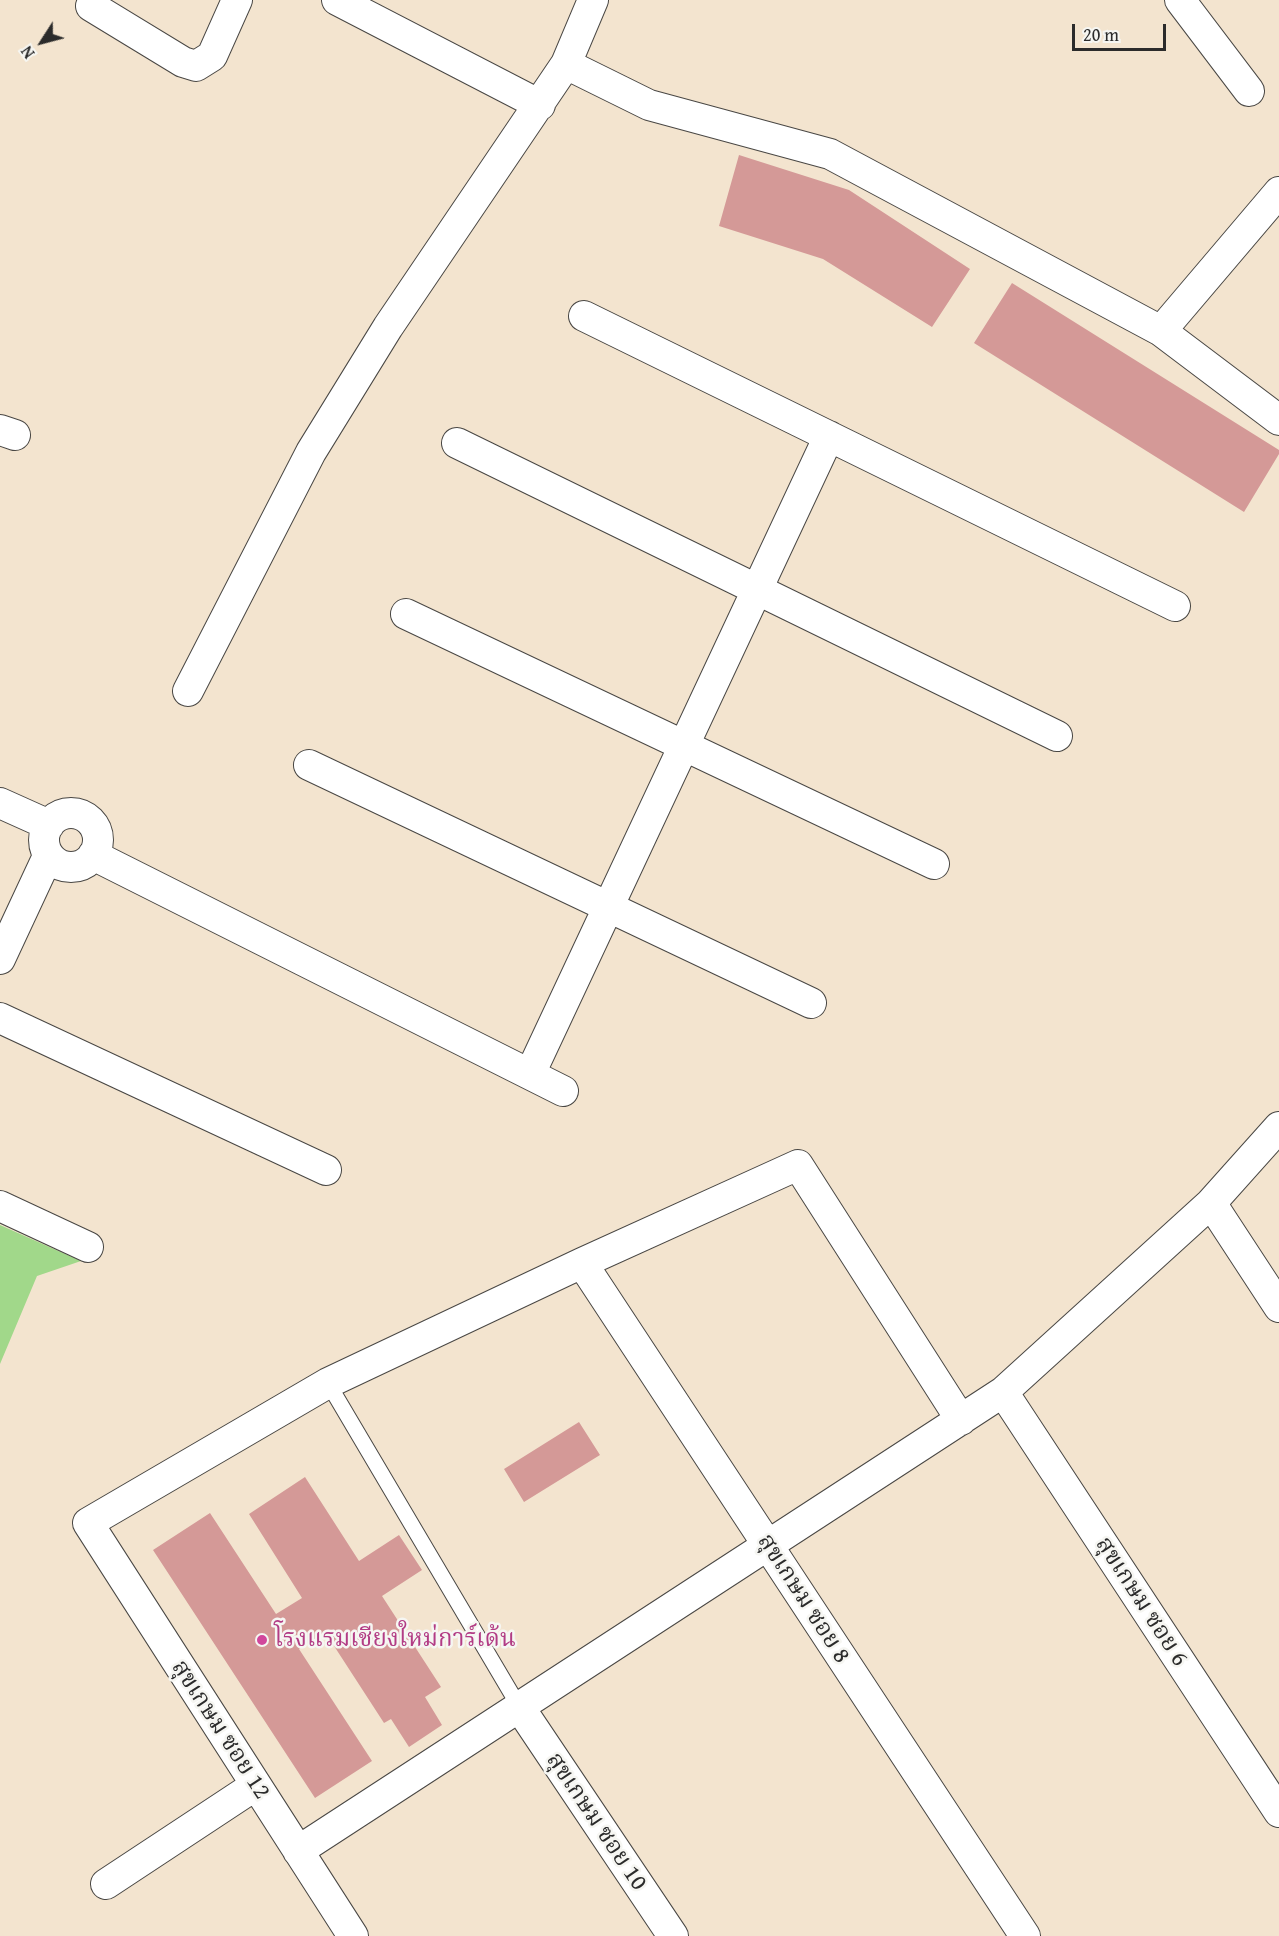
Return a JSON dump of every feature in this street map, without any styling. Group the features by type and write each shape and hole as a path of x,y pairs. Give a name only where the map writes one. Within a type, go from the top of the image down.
{"street":[{"path":"91,6 183,62 196,66 212,56 237,0"},
{"path":"337,0 540,105"},
{"path":"188,691 311,452 388,327 566,64 593,0"},
{"path":"1180,0 1249,91"},
{"path":"566,64 649,105 830,154 1161,330 1279,420"},
{"path":"1161,330 1279,192"},
{"path":"584,316 1175,606"},
{"path":"530,1074 829,436"},
{"path":"456,443 1057,736"},
{"path":"406,615 934,864"},
{"path":"309,765 811,1003"},
{"path":"0,803 49,825"},
{"path":"0,959 48,856 44,838 49,825 58,816 68,814 82,816 90,822 97,836 93,855 87,862 66,867 48,856"},
{"path":"93,855 563,1091"},
{"path":"0,1018 326,1170"},
{"path":"298,1851 769,1547 1003,1392 1211,1203 1279,1127"},
{"path":"328,1383 582,1263 798,1165 961,1420"},
{"path":"1211,1203 1279,1307"},
{"path":"0,1206 88,1247"},
{"name":"สุขเกษม ซอย 8","path":"582,1263 1025,1936"},
{"name":"สุขเกษม ซอย 12","path":"328,1383 88,1523 353,1936"},
{"name":"สุขเกษม ซอย 6","path":"1003,1392 1279,1812"},
{"name":"สุขเกษม ซอย 10","path":"520,1708 672,1936"},
{"path":"106,1884 256,1785"}],"lane":[{"path":"328,1383 520,1708"}],"green space":[{"path":"0,1225 81,1261 37,1276 0,1364"}],"building":[{"path":"739,155 849,190 970,269 932,327 823,259 719,226"},
{"path":"1012,283 1279,450 1279,454 1244,512 974,343"},
{"path":"579,1422 600,1455 524,1502 504,1469"},
{"name":"โรงแรมเชียงใหม่การ์เด้น","path":"305,1477 359,1561 399,1535 422,1570 382,1596 441,1687 425,1697 442,1725 409,1747 391,1719 384,1723 325,1632 299,1649 372,1761 315,1798 153,1550 210,1513 276,1614 302,1598 249,1514"}],"place":[{"name":"โรงแรมเชียงใหม่การ์เด้น","path":"262,1640"}]}
